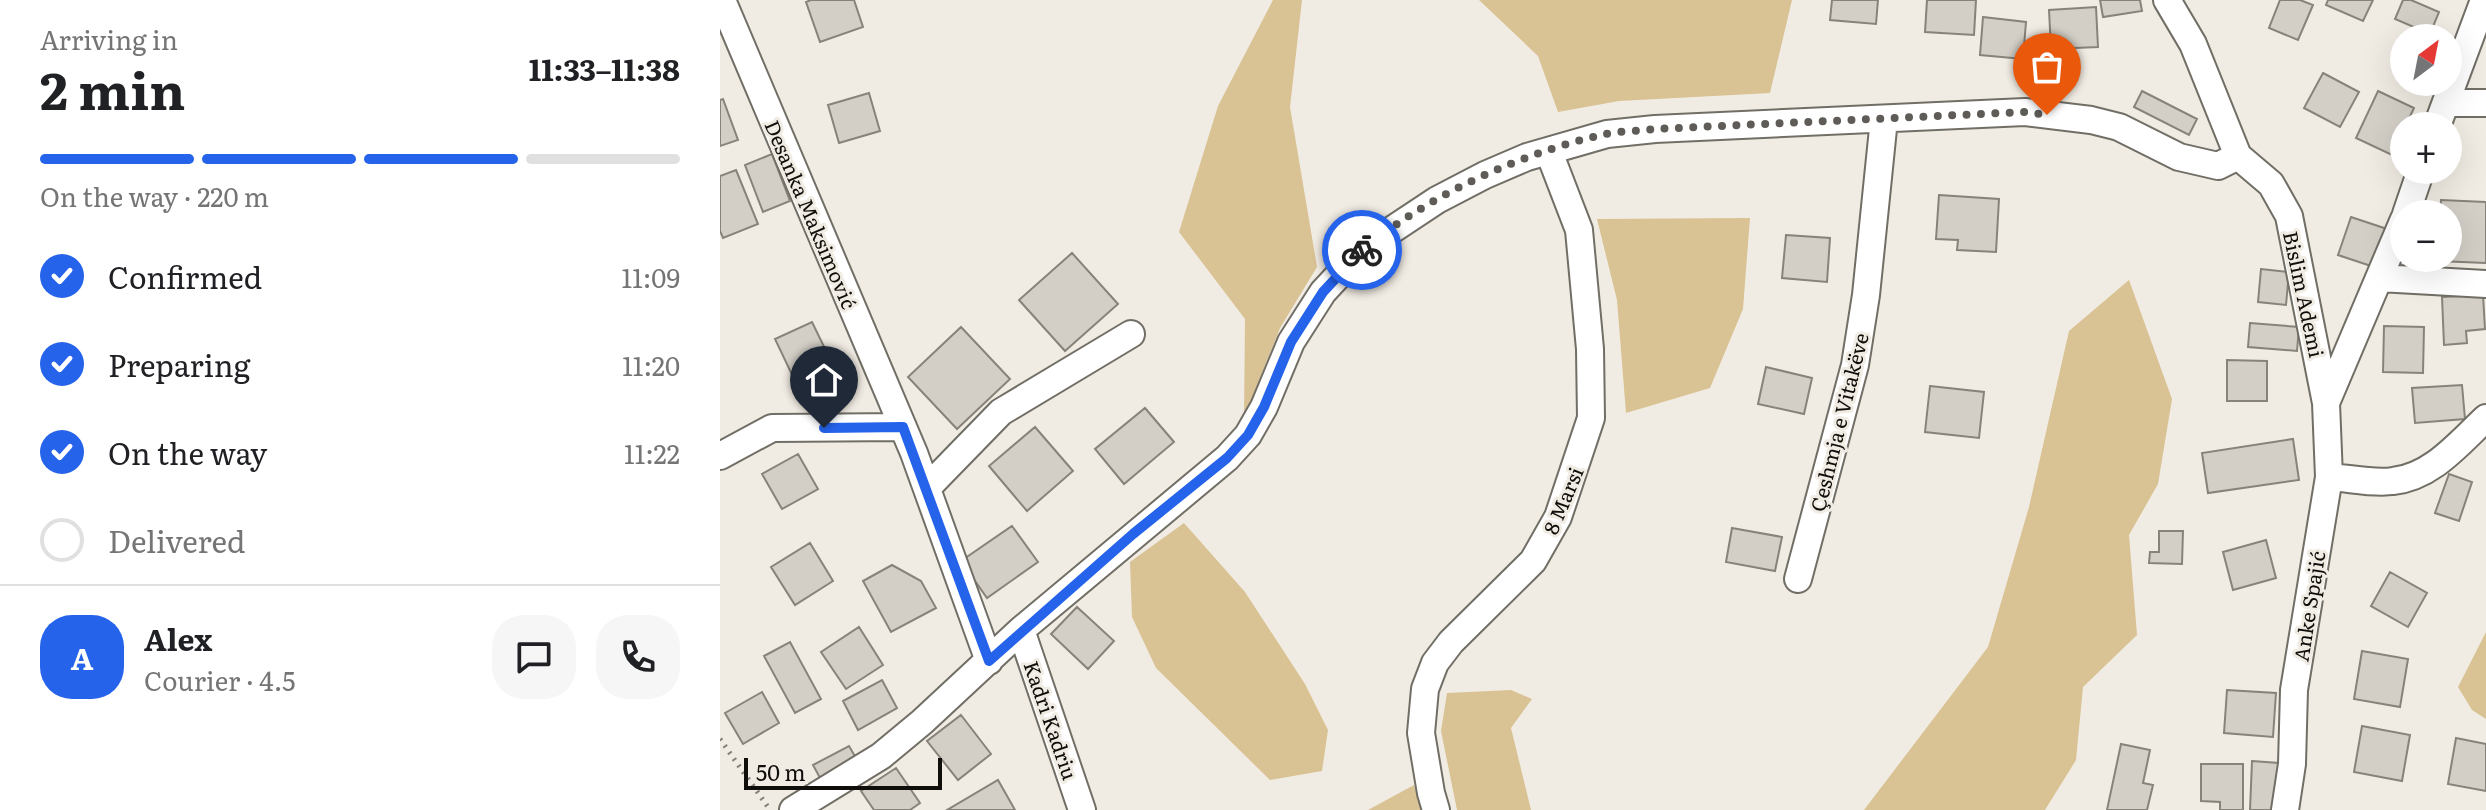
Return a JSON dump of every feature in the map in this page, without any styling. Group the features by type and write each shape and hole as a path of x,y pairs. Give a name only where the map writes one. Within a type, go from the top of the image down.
{"street":[{"name":"Desanka Maksimović","path":"722,0 903,427 989,661"},
{"path":"793,810 881,756 1021,630 1227,458 1248,435 1264,407 1291,342 1323,292 1363,249 1437,200 1527,157 1607,134 2025,112 2091,120 2119,127 2179,157 2218,166 2238,156 2193,44 2167,0"},
{"path":"2443,112 2484,0"},
{"path":"2450,112 2486,103"},
{"name":"Çeshmja e Vitakëve","path":"1798,579 1855,365 1866,295 1884,119"},
{"name":"8 Marsi","path":"1436,810 1421,733 1425,689 1435,663 1451,642 1533,561 1558,517 1591,418 1590,349 1579,230 1549,152"},
{"name":"Bislim Ademi","path":"2238,156 2271,184 2289,216 2326,403"},
{"path":"2326,403 2390,252"},
{"path":"2379,278 2486,284"},
{"path":"927,488 1001,412 1131,334"},
{"name":"Anke Spajić","path":"2285,810 2292,764 2294,690 2329,477 2326,403"},
{"path":"2329,477 2393,481 2419,473 2442,460 2486,418"},
{"path":"720,456 772,428 903,427"},
{"name":"Kadri Kadriu","path":"1021,630 1082,810"}],"path":[{"path":"720,739 770,810"}],"shaded area":[{"path":"1273,0 1302,0 1290,107 1317,267 1280,328 1244,418 1245,319 1179,232 1218,106"},
{"path":"1479,0 1792,0 1770,93 1619,101 1558,112 1538,56"},
{"path":"1750,218 1743,309 1710,388 1626,413 1617,300 1597,219"},
{"path":"2129,280 2172,399 2158,484 2129,535 2137,635 2083,687 2076,760 2045,810 1864,810 1988,647 2029,507 2069,331"},
{"path":"1184,523 1245,592 1305,684 1328,730 1322,771 1270,780 1156,668 1132,617 1130,562"},
{"path":"2486,632 2486,719 2472,710 2458,687"},
{"path":"1511,690 1532,699 1511,728 1531,810 1457,810 1441,731 1447,693"},
{"path":"1414,785 1422,810 1368,810"}],"building":[{"path":"854,0 863,27 820,42 806,2"},
{"path":"1832,0 1878,0 1876,24 1830,20"},
{"path":"1927,0 1976,0 1974,35 1925,32"},
{"path":"2100,0 2140,0 2142,11 2103,17"},
{"path":"2280,0 2300,0 2313,5 2298,40 2269,28"},
{"path":"2328,0 2373,0 2363,21 2326,5"},
{"path":"2403,0 2411,0 2439,12 2434,24 2407,24 2395,19"},
{"path":"2096,7 2098,47 2051,49 2049,10"},
{"path":"1983,17 2026,22 2023,59 1980,55"},
{"path":"2323,73 2359,92 2340,127 2304,108"},
{"path":"2142,91 2197,119 2189,135 2134,107"},
{"path":"2378,91 2414,108 2412,112 2390,112 2390,154 2356,138"},
{"path":"869,93 880,131 839,143 828,105"},
{"path":"723,99 738,140 720,146 720,100"},
{"path":"772,154 790,201 763,212 745,165"},
{"path":"736,170 758,224 723,238 720,231 720,176"},
{"path":"1939,195 1999,199 1996,252 1957,250 1958,240 1936,239"},
{"path":"2462,201 2486,202 2486,263 2462,262"},
{"path":"2351,217 2390,230 2377,268 2338,255"},
{"path":"1786,235 1830,238 1827,282 1782,278"},
{"path":"1072,253 1118,304 1065,351 1019,300"},
{"path":"2261,269 2289,272 2286,305 2258,302"},
{"path":"2483,295 2485,329 2466,331 2467,343 2444,345 2442,297"},
{"path":"812,322 832,363 795,381 775,339"},
{"path":"2250,323 2299,327 2297,351 2248,347"},
{"path":"2384,326 2424,327 2423,373 2383,372"},
{"path":"961,327 1010,379 957,429 908,377"},
{"path":"2227,360 2267,361 2267,401 2227,401"},
{"path":"1766,367 1812,378 1804,414 1758,404"},
{"path":"2462,385 2465,419 2415,423 2412,388"},
{"path":"1930,386 1984,392 1979,438 1925,432"},
{"path":"1145,408 1174,442 1124,484 1095,449"},
{"path":"1035,427 1073,471 1027,511 989,466"},
{"path":"2293,439 2299,480 2208,493 2202,453"},
{"path":"798,454 818,489 782,509 762,474"},
{"path":"2449,474 2472,482 2459,521 2435,513"},
{"path":"1012,526 1038,562 987,598 961,561"},
{"path":"1732,528 1782,537 1775,571 1726,562"},
{"path":"2159,531 2183,531 2182,564 2149,563 2150,552 2159,552"},
{"path":"2266,540 2276,578 2233,590 2223,552"},
{"path":"810,543 833,581 795,605 771,567"},
{"path":"892,565 921,581 936,608 891,632 863,581"},
{"path":"2390,572 2427,593 2408,627 2371,606"},
{"path":"1077,607 1114,641 1088,669 1051,634"},
{"path":"859,627 883,665 846,689 821,652"},
{"path":"790,642 821,699 795,713 764,656"},
{"path":"2362,651 2408,659 2400,707 2354,699"},
{"path":"882,680 897,708 858,730 843,701"},
{"path":"2227,690 2276,693 2273,737 2224,733"},
{"path":"762,692 779,723 743,744 725,713"},
{"path":"961,715 991,754 958,780 927,741"},
{"path":"2362,726 2410,735 2402,781 2354,772"},
{"path":"2456,738 2486,744 2486,791 2448,784"},
{"path":"2121,744 2150,750 2143,783 2153,785 2147,810 2107,810"},
{"path":"849,746 856,758 820,778 813,765"},
{"path":"2252,761 2279,763 2278,810 2250,810"},
{"path":"2201,764 2243,764 2243,810 2220,810 2220,802 2201,801"},
{"path":"896,768 920,803 910,810 874,810 861,791"},
{"path":"998,780 1015,810 947,810"}],"way so far":[{"path":"1362,250 1437,200 1485,175 1527,157 1607,134 1655,129 2025,112 2047,115"}],"route":[{"path":"824,428 903,427 989,661 1133,534 1227,458 1248,435 1264,407 1291,342 1323,292 1362,250"}]}
